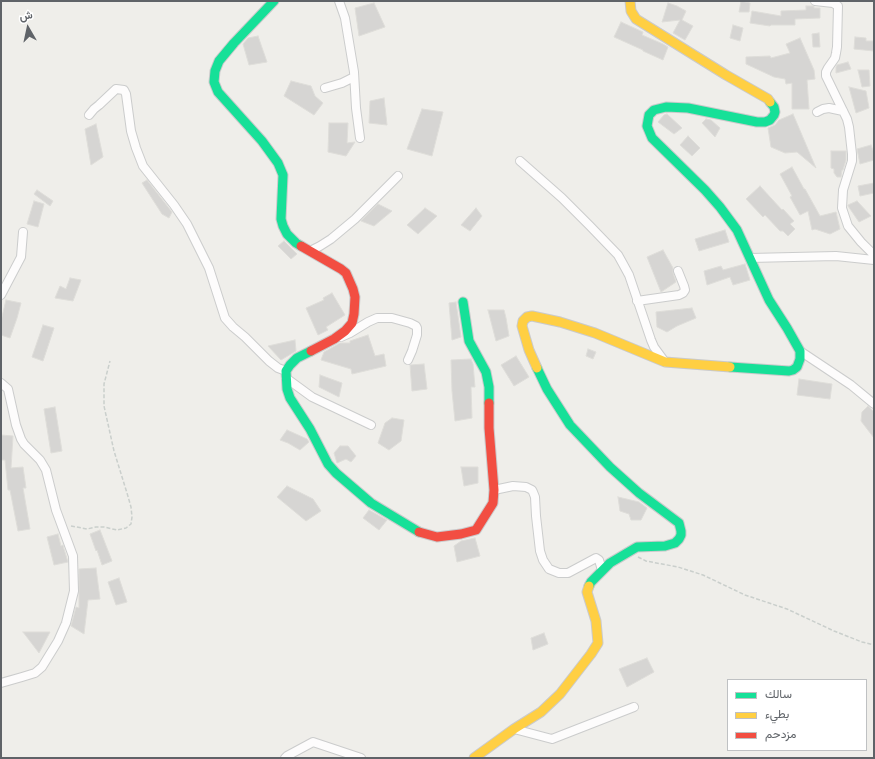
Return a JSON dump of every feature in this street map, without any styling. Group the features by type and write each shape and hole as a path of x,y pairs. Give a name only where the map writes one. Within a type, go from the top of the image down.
{"street":[{"path":"274,1 219,61 215,71 214,82 218,92 262,141 278,163 283,175 281,219 287,234 296,243 346,273 353,289 354,314 352,323 345,331 334,339"},
{"path":"339,1 345,18 350,46 360,138"},
{"path":"630,1 631,11 636,19 732,79 768,99 774,107 775,112 770,120 765,122 757,122 688,108 666,106 654,110 649,115 647,126 652,138 705,190 737,230 769,300 800,351 851,385 874,404"},
{"path":"815,1 833,3 838,6 836,53 835,58 826,72 826,76 831,84 849,127 852,161 843,190 842,208 848,226 874,256"},
{"path":"325,88 342,83 354,77"},
{"path":"89,115 94,108 116,89 124,90 126,94 131,131 143,166 166,194 187,224 208,268 225,318 269,361 312,397 371,426"},
{"path":"817,112 822,109 829,108 843,111"},
{"path":"520,161 562,198 618,255 629,275 654,347 664,362"},
{"path":"310,251 332,239 351,223 398,176"},
{"path":"1,295 21,257 23,232"},
{"path":"750,258 836,256 874,260"},
{"path":"637,301 679,295 683,293 684,286 678,271"},
{"path":"408,360 417,335 416,326 402,320 377,318 350,333 334,339 297,358 290,365 286,375 287,388 290,398 310,429 328,464 336,473 372,503 422,533 437,537 461,534 476,530 493,503 494,490 489,428 489,387 486,372 469,340 463,302"},
{"path":"474,758 541,712 560,694 591,654 598,643 596,621 587,592 592,582 602,570 637,547 665,546 674,543 681,535 679,524 674,519 639,493 610,467 570,425 547,389 530,350 522,326 523,321 527,317 532,316 560,322 595,333 664,362 684,365 789,371 793,370 799,364 800,351"},
{"path":"1,383 8,389 16,425 21,439 40,460 46,470 56,510 73,556 74,575 74,591 66,623 58,641 42,666 35,673 1,683"},
{"path":"494,490 513,486 526,487 534,492 540,551 543,560 549,569 559,573 568,573 596,558 599,560 602,570"},
{"path":"514,730 552,739 634,707"},
{"path":"285,758 313,742 361,758"}],"path":[{"path":"61,525 86,529 104,527 117,530 126,528 132,521 128,493 114,451 104,406 104,384 110,361"},
{"path":"630,552 646,561 678,567 703,575 745,595 787,610 862,642 874,645"}],"building":[{"path":"741,1 750,3 749,12 739,12"},
{"path":"374,3 385,27 359,36 355,8"},
{"path":"668,3 686,11 682,20 693,26 685,40 673,33 680,20 662,22"},
{"path":"806,6 820,8 820,18 795,19 795,25 770,26 750,23 752,11 781,16 781,11 806,10"},
{"path":"621,22 643,32 642,35 668,47 663,60 614,37"},
{"path":"733,25 743,28 740,41 730,38"},
{"path":"819,33 820,47 813,47 812,34"},
{"path":"258,36 267,62 249,65 243,44 248,38"},
{"path":"855,37 866,38 866,41 874,41 874,51 854,49"},
{"path":"800,38 814,70 815,79 807,80 809,109 792,109 792,83 786,84 785,79 774,77 746,64 746,57 770,56 771,58 790,53 786,44"},
{"path":"848,62 851,69 836,73 837,65"},
{"path":"858,70 869,70 870,86 862,87"},
{"path":"291,81 311,86 315,96 323,103 314,115 284,96"},
{"path":"849,87 866,91 869,108 856,113"},
{"path":"384,98 387,125 369,123 370,101"},
{"path":"422,109 443,112 432,156 407,149"},
{"path":"667,114 682,128 674,134 658,122 664,115"},
{"path":"793,114 816,168 797,152 785,153 771,147 768,128 775,125 779,120"},
{"path":"706,119 711,120 720,128 715,137 702,123"},
{"path":"329,123 348,123 347,143 355,142 346,156 328,152"},
{"path":"96,124 103,157 91,165 85,129"},
{"path":"688,136 700,148 692,156 680,145"},
{"path":"871,145 874,153 874,160 860,164 857,149"},
{"path":"831,151 846,151 846,160 841,177 837,177 834,173 834,169 831,168"},
{"path":"792,167 820,216 836,212 840,229 830,234 815,229 812,230 808,211 800,215 780,174"},
{"path":"147,180 172,212 169,218 162,214 142,183"},
{"path":"874,183 874,193 860,196 858,186"},
{"path":"760,186 794,221 790,224 795,229 788,236 783,231 780,231 765,215 763,217 746,199"},
{"path":"37,190 53,201 50,206 34,194"},
{"path":"34,201 44,204 38,227 27,224"},
{"path":"857,201 871,216 859,222 848,206"},
{"path":"378,204 392,211 374,226 361,221"},
{"path":"425,208 437,216 418,234 407,225"},
{"path":"476,208 482,216 470,231 461,225"},
{"path":"725,230 729,242 699,251 695,239"},
{"path":"284,241 297,254 291,259 278,246"},
{"path":"663,250 673,268 676,282 661,292 647,257"},
{"path":"745,264 750,280 733,285 730,277 707,285 704,271 721,266 723,270"},
{"path":"70,278 81,280 73,301 55,298 60,286 66,289"},
{"path":"332,293 345,315 326,327 328,330 318,335 306,308 324,300 323,298"},
{"path":"6,300 21,303 10,338 1,335 1,321"},
{"path":"456,302 461,337 452,340 449,303"},
{"path":"692,308 696,318 667,332 657,327 656,312"},
{"path":"488,310 504,310 509,336 496,341"},
{"path":"43,325 54,328 43,361 32,357"},
{"path":"368,335 375,356 384,354 386,366 352,374 351,369 321,360 324,352 340,343 350,343 350,341"},
{"path":"295,340 296,351 281,360 268,346"},
{"path":"588,349 596,352 593,359 586,356"},
{"path":"516,356 529,377 514,386 501,365"},
{"path":"471,359 473,364 475,387 471,387 472,418 455,421 451,360"},
{"path":"424,364 427,389 412,391 410,365"},
{"path":"320,375 342,383 339,397 319,387"},
{"path":"799,379 832,384 830,399 797,395"},
{"path":"868,406 874,412 874,438 861,421 862,412"},
{"path":"55,407 62,451 51,453 44,409"},
{"path":"392,418 404,420 401,441 389,450 378,443 385,423"},
{"path":"287,430 307,439 309,442 300,450 280,440"},
{"path":"1,435 13,436 11,468 23,467 26,488 23,488 30,529 18,531 10,490 8,490 5,460 1,460"},
{"path":"340,446 348,446 356,456 351,462 346,459 337,463 334,453"},
{"path":"461,467 478,467 478,483 464,486"},
{"path":"287,486 313,499 321,511 306,521 277,497"},
{"path":"618,497 639,502 647,508 641,520 631,520 629,514 620,511"},
{"path":"369,510 387,520 379,530 363,518"},
{"path":"100,530 112,561 102,565 90,534"},
{"path":"58,534 61,546 63,545 68,562 54,565 47,537"},
{"path":"475,538 480,556 457,562 454,546 461,541"},
{"path":"96,568 100,599 88,600 84,634 71,626 76,607 79,608 79,569"},
{"path":"119,578 127,602 116,605 108,582"},
{"path":"23,632 50,632 39,653"},
{"path":"544,633 548,644 533,650 531,638"},
{"path":"647,658 654,672 627,687 619,669"}],"traffic: fast":[{"path":"274,1 219,61 215,71 214,82 218,92 262,141 278,163 283,175 281,219 287,234 301,246"},
{"path":"730,367 789,371 797,367 800,359 800,351 769,300 737,230 705,190 652,138 647,126 649,115 654,110 666,107 688,108 757,122 765,122 770,120 775,112 774,107 770,102"},
{"path":"463,302 469,341 486,372 489,387 489,403"},
{"path":"311,351 297,358 286,371 287,389 290,398 310,429 328,464 336,473 371,503 419,532"},
{"path":"537,368 547,389 570,425 610,467 639,493 679,523 681,531 681,535 675,543 665,546 637,547 610,563 591,582 589,586"}],"traffic: slow":[{"path":"630,1 631,11 636,19 726,75 768,99 770,102"},
{"path":"537,368 529,350 522,326 523,321 527,317 532,316 560,322 595,333 665,362 730,367"},
{"path":"474,758 514,729 541,712 560,694 591,654 598,643 596,621 587,592 589,586"}],"traffic: jam":[{"path":"301,246 346,273 355,297 352,323 345,331 334,339 311,351"},
{"path":"419,532 437,537 461,534 476,530 493,503 494,490 489,428 489,403"}]}
